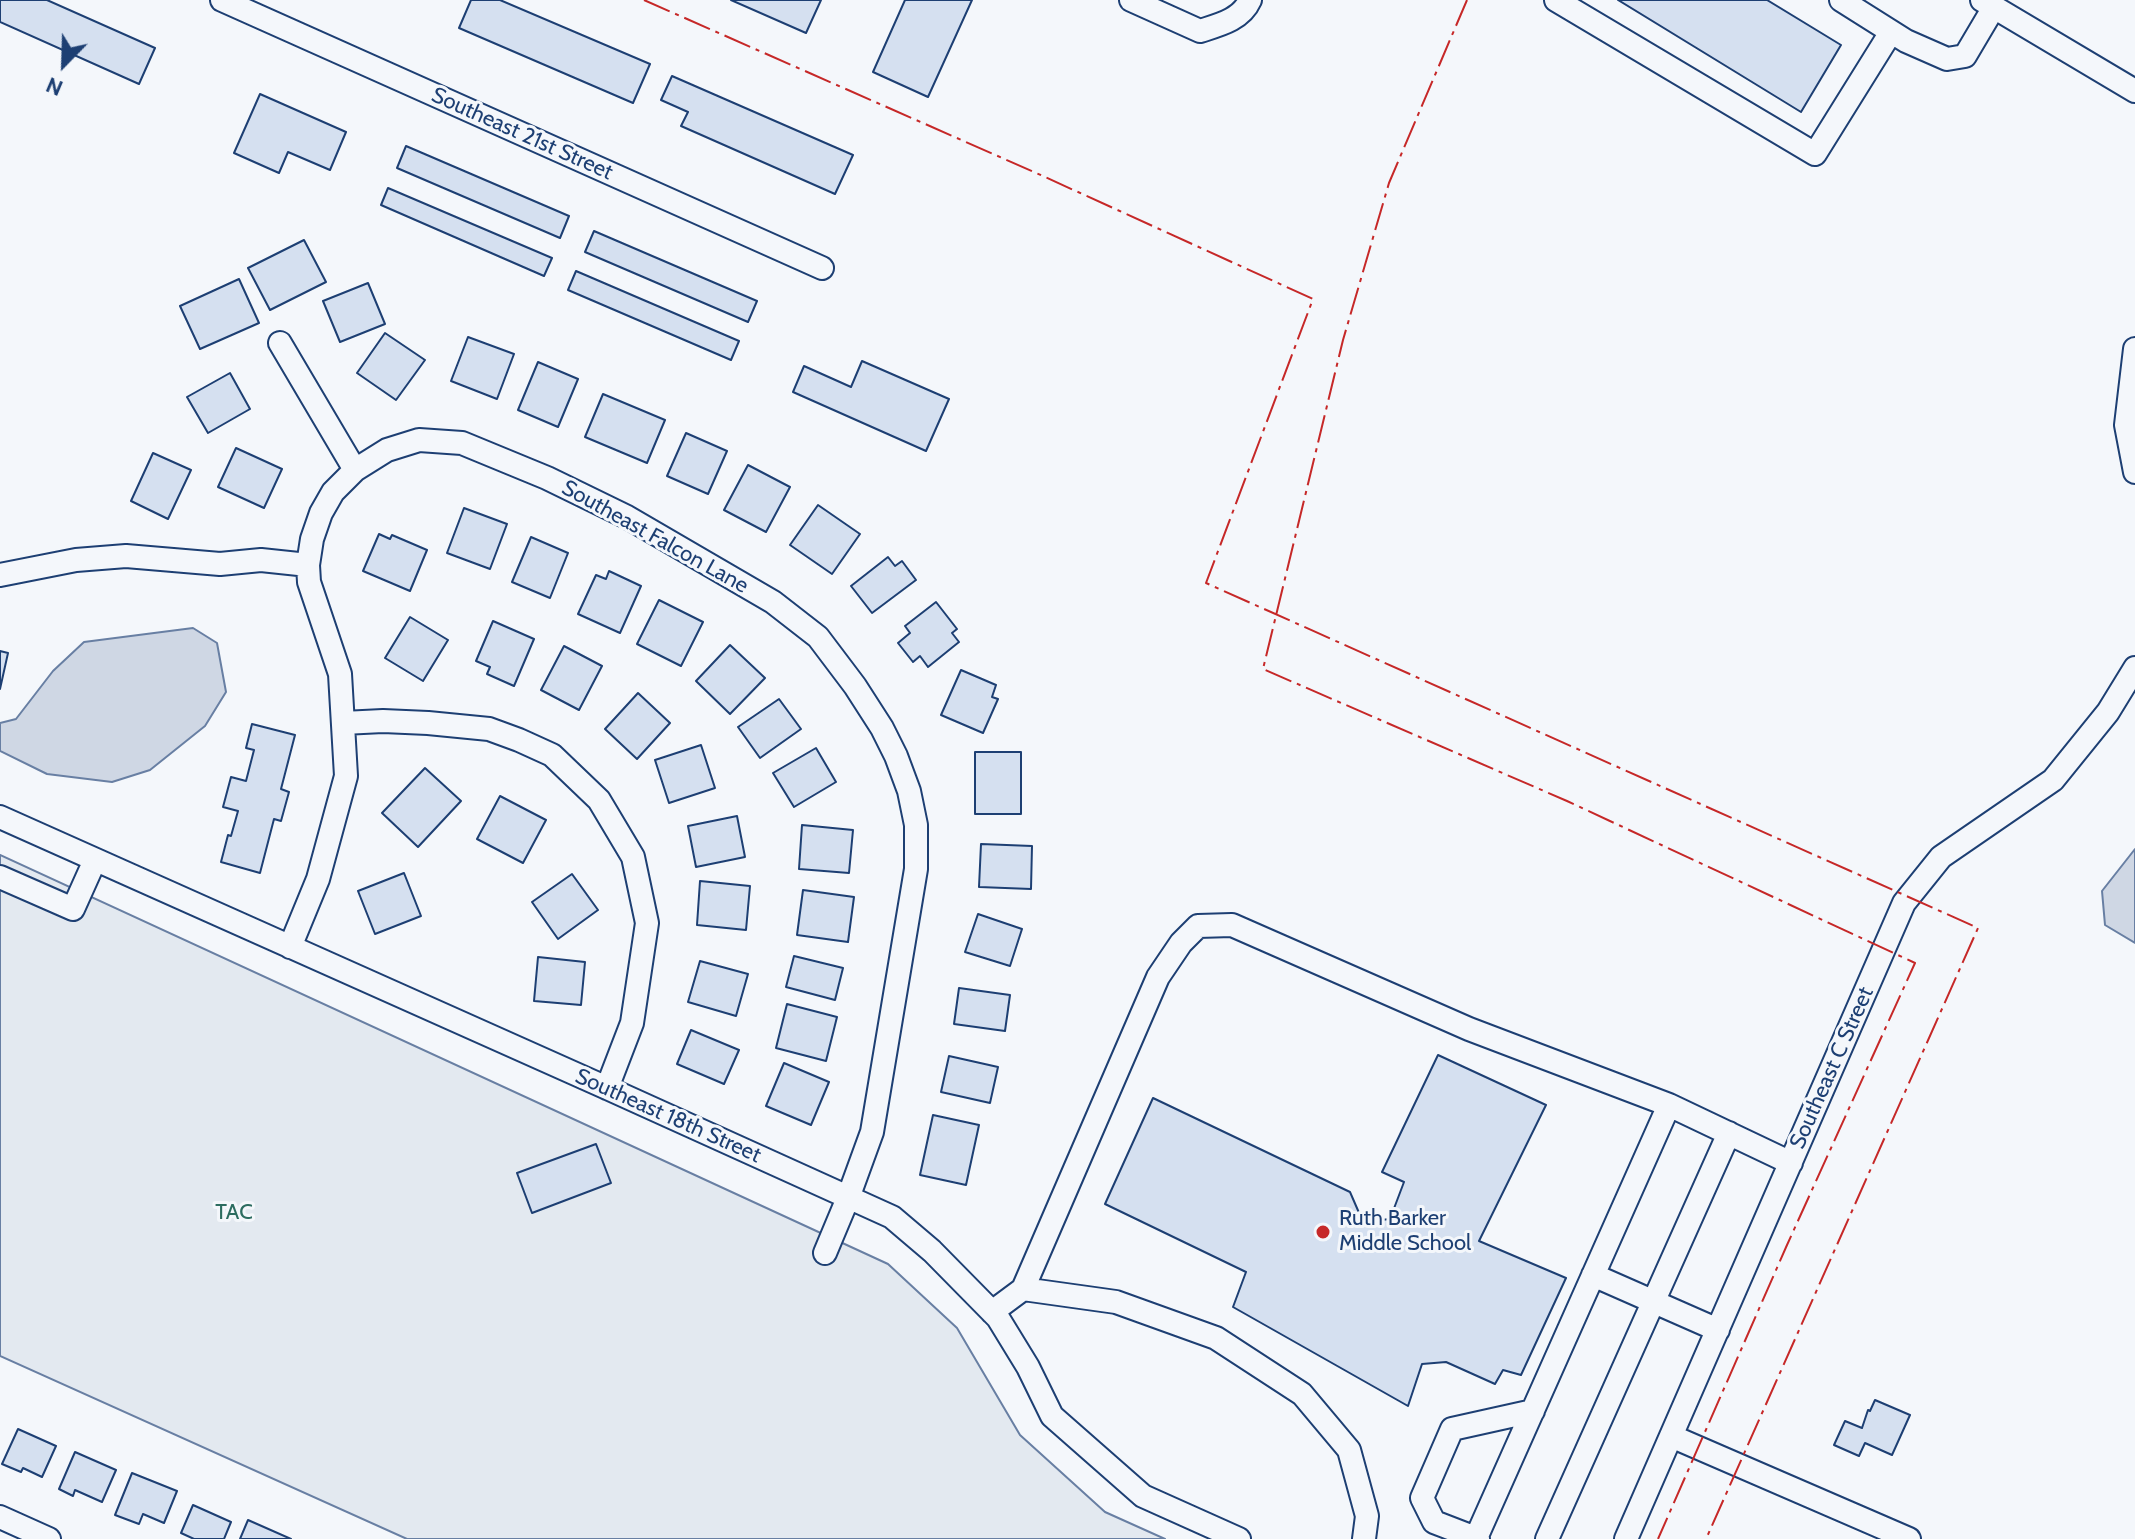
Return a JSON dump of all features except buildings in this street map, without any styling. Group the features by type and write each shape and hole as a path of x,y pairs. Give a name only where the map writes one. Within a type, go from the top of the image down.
{"street":[{"name":"Southeast 21st Street","path":"222,0 822,268"},
{"path":"1131,0 1200,31 1227,22 1246,8 1250,0"},
{"path":"1556,0 1815,154 1891,32"},
{"path":"1841,0 1906,41 1947,59 1965,56 1988,4 2135,91"},
{"path":"280,343 355,470"},
{"path":"2135,349 2126,425 2135,472"},
{"name":"Southeast Falcon Lane","path":"290,947 318,879 346,776 340,674 317,611 308,565 312,539 333,492 355,470 387,450 419,440 462,443 547,478 627,517 773,602 818,637 882,728 909,791 916,825 916,869 872,1132 825,1253"},
{"path":"0,575 76,560 126,556 220,564 261,560 308,565"},
{"name":"Southeast C Street","path":"1626,1539 1904,903 1941,857 2053,780 2108,712 2135,668"},
{"path":"343,723 383,721 489,729 552,755 599,800 633,857 647,923 632,1023 607,1088"},
{"name":"Southeast 18th Street","path":"0,817 892,1217 932,1251 998,1318 1028,1367 1052,1416 1143,1496 1239,1539"},
{"path":"0,877 73,909 95,860"},
{"path":"992,1312 1023,1289 1158,977 1181,943 1198,926 1232,925 1469,1029 1669,1105 1791,1163"},
{"path":"1533,1411 1452,1429 1422,1498 1434,1522 1477,1539 1669,1105"},
{"path":"1547,1539 1729,1133"},
{"path":"1593,1275 1718,1330"},
{"path":"1023,1289 1116,1302 1216,1338 1302,1394 1349,1450 1367,1516 1364,1539"},
{"path":"1671,1436 1869,1531 1909,1539"},
{"path":"0,1517 49,1539"}],"green space":[{"name":"TAC","path":"0,855 888,1264 957,1328 1020,1435 1105,1512 1165,1539 407,1539 0,1356"}],"shaded area":[{"path":"193,628 217,643 226,692 205,726 150,770 112,782 47,774 0,751 0,723 16,719 53,671 84,642"},
{"path":"2135,849 2135,943 2105,925 2102,891"}],"power":[{"path":"644,0 1313,299 1206,583 1978,928 1706,1539"},
{"path":"1467,0 1389,183 1343,340 1263,669 1567,801 1915,963 1658,1539"}],"place":[{"name":"Ruth Barker Middle School","path":"1323,1232"}]}
